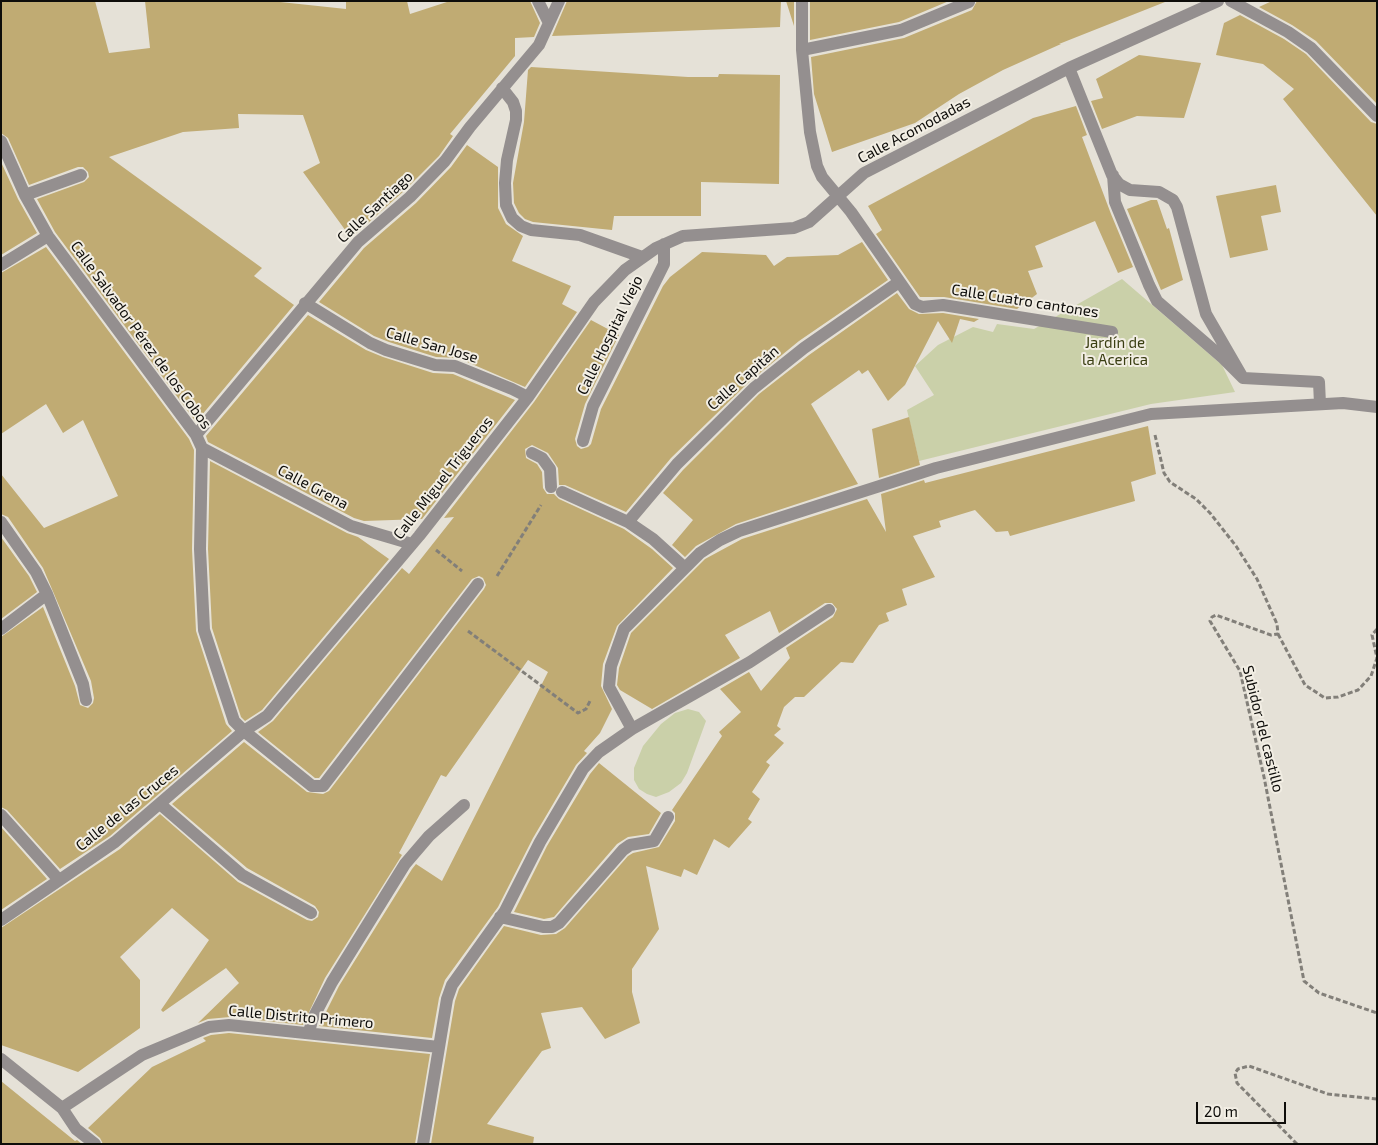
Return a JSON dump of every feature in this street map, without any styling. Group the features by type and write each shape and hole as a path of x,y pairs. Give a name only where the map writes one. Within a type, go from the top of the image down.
{"street":[{"path":"538,1 548,21"},
{"name":"Calle Santiago","path":"196,435 358,242 433,175 502,88 539,45 546,33 548,21 558,1"},
{"path":"802,1 802,50 810,132 817,166 822,176 839,197"},
{"name":"Calle Acomodadas","path":"664,244 693,233 794,228 809,222 864,173 1069,68 1218,1"},
{"path":"1231,1 1282,28 1311,48 1377,116"},
{"path":"802,50 901,30 969,2"},
{"path":"1069,68 1112,175 1115,202 1157,301 1244,378 1319,382 1320,404"},
{"path":"502,88 513,102 516,111 505,183 506,205 512,218 531,230 580,235 642,257"},
{"name":"Calle Salvador Pérez de los Cobos","path":"1,141 25,195 48,236 196,435 202,448 200,549 204,630 234,721 244,732 312,786 323,786 452,618"},
{"path":"25,195 81,175"},
{"path":"1112,175 1119,184 1130,190 1159,192 1173,200 1177,208 1206,314 1244,378"},
{"name":"Calle Cuatro cantones","path":"839,197 915,304 922,307 943,305 1112,332"},
{"path":"1,265 48,236"},
{"name":"Calle Miguel Trigueros","path":"244,732 267,716 281,701 416,540 528,397 594,302 618,276 642,257 664,244"},
{"name":"Calle Hospital Viejo","path":"583,441 594,406 664,264 664,244"},
{"name":"Calle Capitán","path":"628,522 672,469 721,418 754,388 804,348 899,282"},
{"name":"Calle San Jose","path":"305,303 386,350 435,365 455,366 512,388 528,397"},
{"path":"632,729 609,687 609,676 615,652 624,629 700,553 720,540 778,518 936,468 1151,414 1343,403 1377,407"},
{"name":"Calle Grena","path":"202,448 351,526 416,540"},
{"path":"532,453 542,458 550,469 556,489 628,522 654,539 685,568"},
{"path":"1,522 36,572 47,594 83,684 86,700"},
{"path":"452,618 473,580"},
{"path":"1,629 47,594"},
{"path":"423,1144 447,999 452,984 500,917 540,842 583,769 599,752 632,729 750,662 829,610"},
{"name":"Calle de las Cruces","path":"1,920 115,842 244,732"},
{"path":"160,804 242,875 311,913"},
{"path":"309,1033 312,1020 332,982 405,864 429,836 464,805"},
{"path":"1,815 59,880"},
{"path":"500,917 542,927 552,927 559,924 623,850 630,845 654,841 668,817"},
{"name":"Calle Distrito Primero","path":"62,1108 142,1055 208,1026 229,1024 439,1047"},
{"path":"1,1059 62,1108 76,1129 95,1144"}],"path":[{"path":"1151,414 1164,473 1170,482 1196,499 1210,513 1236,546 1257,579 1277,624 1278,634 1305,685 1325,698 1358,690 1371,676 1376,658 1372,635 1377,629"},
{"path":"416,540 473,580 490,588 556,489"},
{"name":"Subidor del castillo","path":"1278,634 1271,634 1216,616 1212,617 1210,622 1240,671 1264,777 1304,981 1318,993 1377,1013"},
{"path":"452,618 574,711"},
{"path":"1297,1144 1237,1083 1235,1078 1238,1069 1243,1066 1249,1066 1328,1094 1377,1099"}],"green space":[{"name":"Jardín de la Acerica","path":"1122,279 1222,365 1235,392 1151,404 919,461 907,410 934,395 915,366 938,345 973,327 993,332 997,324 1034,329"},
{"path":"688,709 699,712 706,721 687,773 681,783 669,792 656,797 647,794 639,789 634,780 634,768 643,746 661,724 675,713"}],"building":[{"path":"1,1 95,1 109,53 150,48 145,1 271,1 346,9 346,1 407,1 410,14 450,1 530,1 540,23 534,37 515,38 515,56 450,134 453,136 439,156 404,191 351,238 303,172 320,163 303,115 238,114 239,128 183,132 109,157 262,268 254,276 294,305 196,422 55,232 37,199 84,182 89,177 88,172 83,167 78,167 29,185 8,138 1,133"},
{"path":"567,1 781,1 780,27 552,36"},
{"path":"786,1 794,1 794,26"},
{"path":"810,1 949,1 899,22 810,40"},
{"path":"977,1 1165,2 1059,44 1061,44 1003,70 959,94 915,123 832,152 814,94 811,57 904,38 972,10"},
{"path":"1272,1 1377,1 1377,104 1316,41 1259,7"},
{"path":"1240,15 1284,39 1306,54 1371,122 1377,124 1377,216 1283,99 1294,89 1263,64 1216,55 1224,23"},
{"path":"1139,55 1201,63 1184,118 1137,116 1102,129 1091,101 1103,98 1096,79"},
{"path":"531,67 688,77 718,77 719,74 780,75 779,184 701,182 701,216 614,216 612,230 533,222 525,219 519,213 514,203 513,183 524,122 528,70"},
{"path":"1076,106 1087,135 1082,137 1133,267 1118,273 1095,221 1035,246 1043,267 1028,271 1037,294 1017,309 944,297 920,297 876,234 882,230 868,206 1033,118"},
{"path":"467,145 498,167 498,208 506,224 523,236 512,261 571,286 562,304 577,312 525,387 458,358 436,357 374,336 319,302 364,248 416,203 451,167"},
{"path":"1,162 18,199 37,233 1,255"},
{"path":"1276,185 1281,212 1261,216 1268,250 1230,258 1216,196"},
{"path":"1151,200 1157,200 1167,229 1169,228 1183,280 1161,290 1127,209"},
{"path":"862,242 888,280 799,341 749,382 671,458 626,512 565,485 559,485 558,468 548,453 532,445 525,449 526,458 537,464 542,472 543,488 547,494 554,494 559,499 624,529 652,549 673,568 617,626 603,664 601,686 612,709 600,733 584,751 587,753 576,765 533,838 498,907 445,980 439,998 432,1038 319,1026 339,986 416,864 442,881 548,672 528,660 446,777 441,775 399,853 402,855 325,978 303,1025 230,1017 208,1019 198,1023 239,983 226,968 163,1012 161,1010 209,940 172,908 120,957 140,980 140,1028 78,1072 1,1045 1,928 120,849 160,814 238,882 307,920 312,921 318,917 319,912 315,906 247,868 172,804 244,742 307,792 323,794 329,791 484,589 486,585 483,578 479,576 472,579 319,778 315,778 258,732 273,721 402,568 409,574 454,517 444,518 534,402 591,320 619,335 585,404 575,439 577,446 581,449 591,444 601,409 663,286 670,277 702,252 766,255 774,266 787,257 838,255"},
{"path":"46,247 189,439 194,450 192,549 196,631 226,724 232,731 110,836 60,869 7,810 1,807 1,637 43,607 75,686 80,705 88,708 93,703 94,698 91,681 43,568 8,517 1,514 1,474 44,528 118,496 83,420 63,433 46,404 1,434 1,273"},
{"path":"897,293 909,309 919,314 943,313 979,319 974,322 960,319 952,343 938,321 905,385 888,401 868,370 862,374 859,370 811,404 858,484 736,524 696,546 685,557 672,545 693,520 663,493 683,470 759,394 809,355"},
{"path":"308,315 366,350 383,357 433,373 453,374 515,400 422,519 364,521 354,518 208,442 206,436"},
{"path":"909,417 920,465 879,478 872,429"},
{"path":"1148,426 1156,474 1131,482 1135,501 1010,536 1008,531 996,532 975,510 939,521 941,527 913,536 935,577 902,589 907,605 886,613 889,621 879,625 853,663 841,662 804,697 795,697 784,707 777,726 781,729 774,735 784,743 766,762 770,765 752,792 760,799 748,819 752,822 729,848 714,839 697,875 684,869 681,877 646,866 659,929 632,969 632,992 640,1023 605,1039 582,1007 541,1013 551,1048 542,1051 487,1124 534,1137 533,1144 431,1144 455,1001 459,989 504,926 541,935 556,934 565,928 628,856 659,847 675,821 675,813 672,810 722,736 719,732 741,712 720,689 749,672 761,691 790,658 786,648 833,617 837,609 832,603 825,603 779,633 770,611 725,635 740,658 652,709 620,690 617,685 619,668 631,633 705,559 742,539 867,499 886,532 881,494 924,480 925,483"},
{"path":"210,461 358,537 389,559 262,710 245,721 241,717 212,628 208,549"},
{"path":"1,537 29,576 37,592 1,619"},
{"path":"599,763 661,813 649,834 628,837 617,844 554,917 544,919 514,912 547,846 590,774"},
{"path":"1,827 47,879 1,910"},
{"path":"229,1033 430,1054 415,1144 103,1144 100,1138 88,1128 152,1067 206,1041 203,1038"},
{"path":"1,1081 75,1141 77,1140 82,1144 1,1144"}]}
